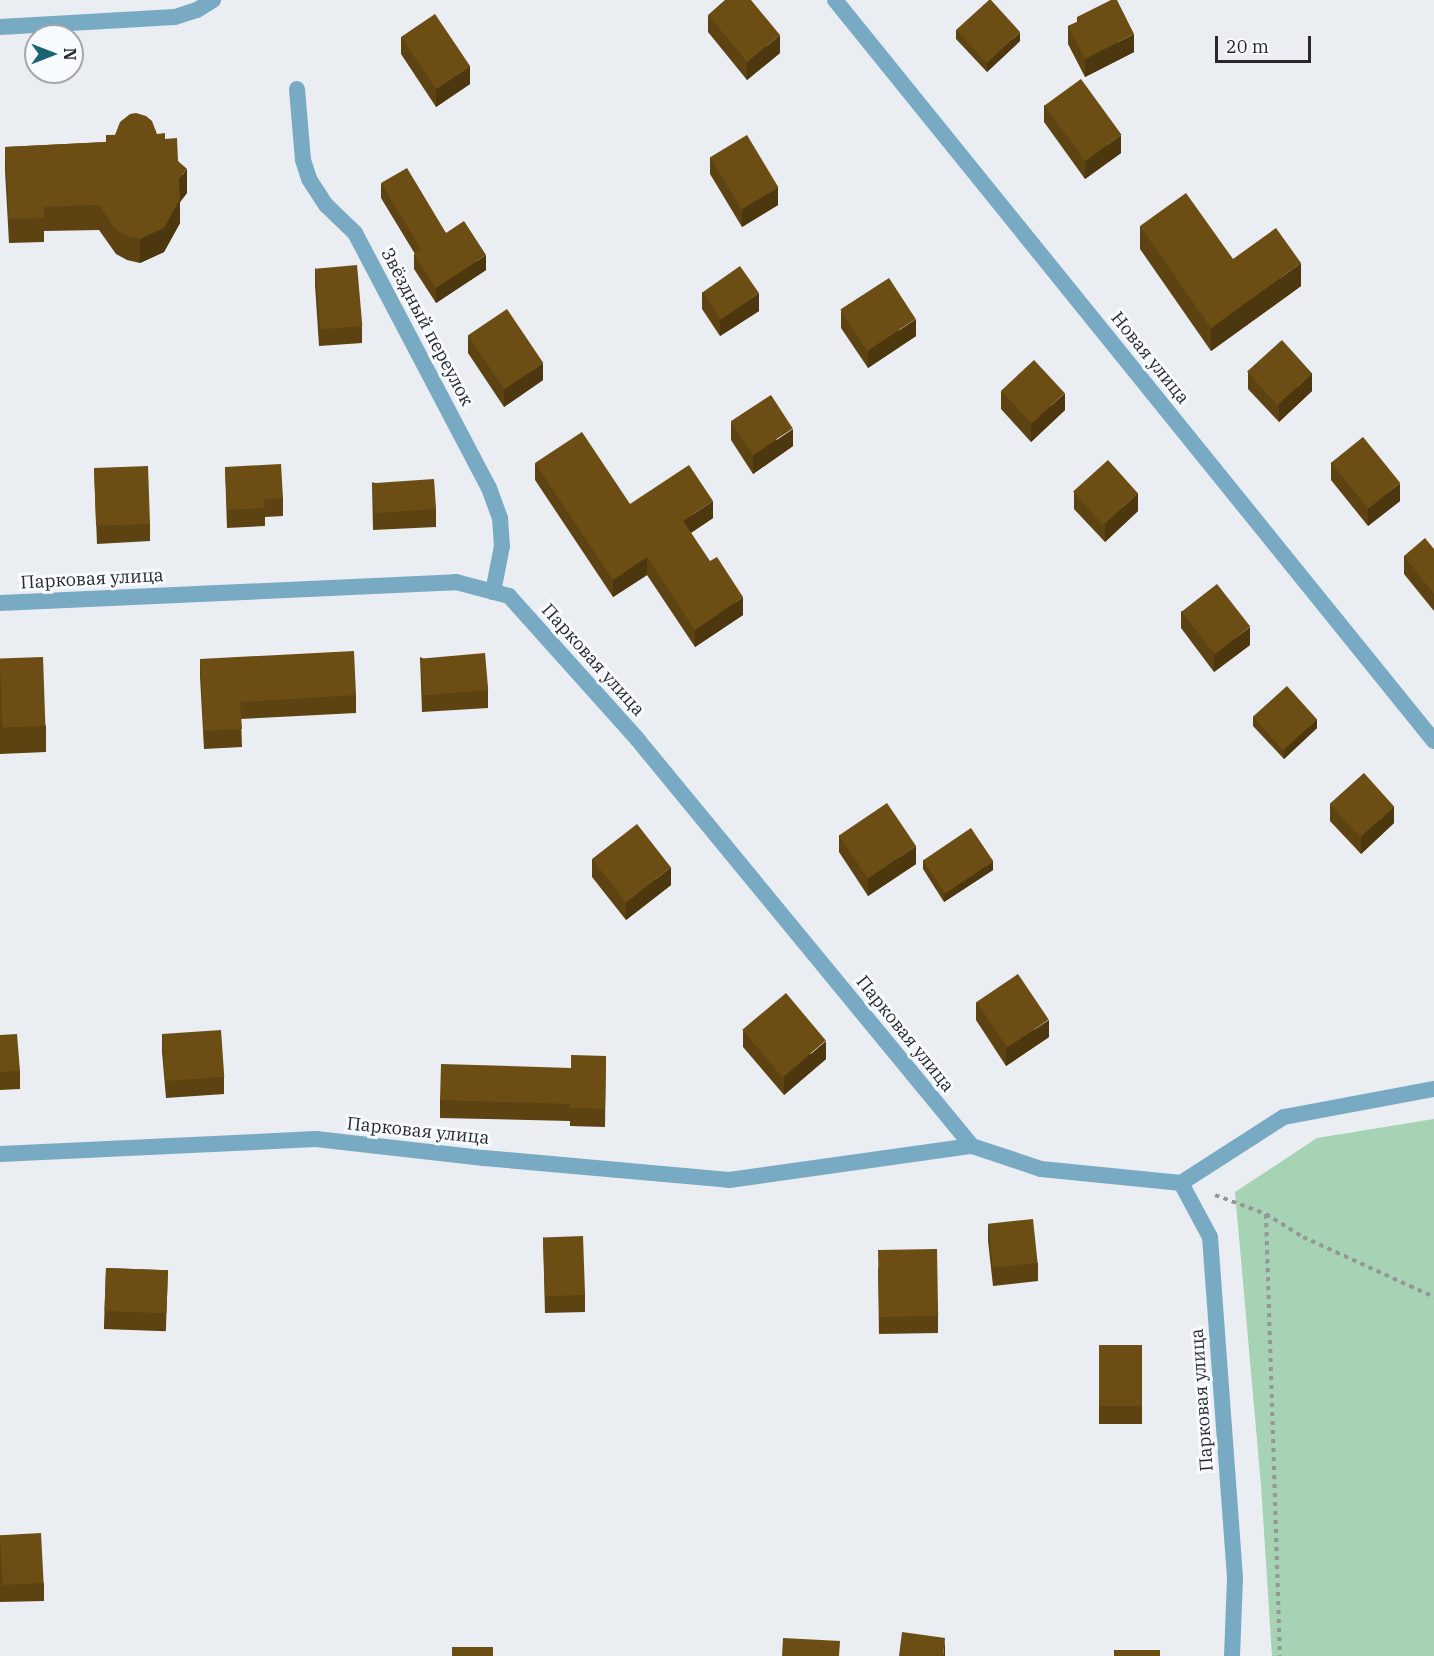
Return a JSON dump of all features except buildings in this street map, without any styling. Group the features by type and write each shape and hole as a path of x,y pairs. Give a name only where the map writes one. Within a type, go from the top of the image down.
{"street":[{"path":"0,27 175,17 196,10 213,0"},
{"name":"Новая улица","path":"835,0 1434,741"},
{"name":"Звёздный переулок","path":"297,89 303,160 309,179 326,205 355,233 489,488 500,518 502,546 493,592"},
{"name":"Парковая улица","path":"0,603 456,582 509,596 638,740 972,1146"},
{"path":"1181,1183 1284,1117 1434,1089"},
{"name":"Парковая улица","path":"0,1154 316,1139 484,1158 729,1180 972,1146 1041,1169 1181,1183 1210,1236 1235,1578 1232,1656"}],"path":[{"path":"1181,1183 1266,1214 1303,1236 1434,1297"},
{"path":"1266,1214 1280,1656"}],"green space":[{"path":"1434,1119 1434,1656 1272,1656 1261,1485 1235,1192 1317,1138"}]}
